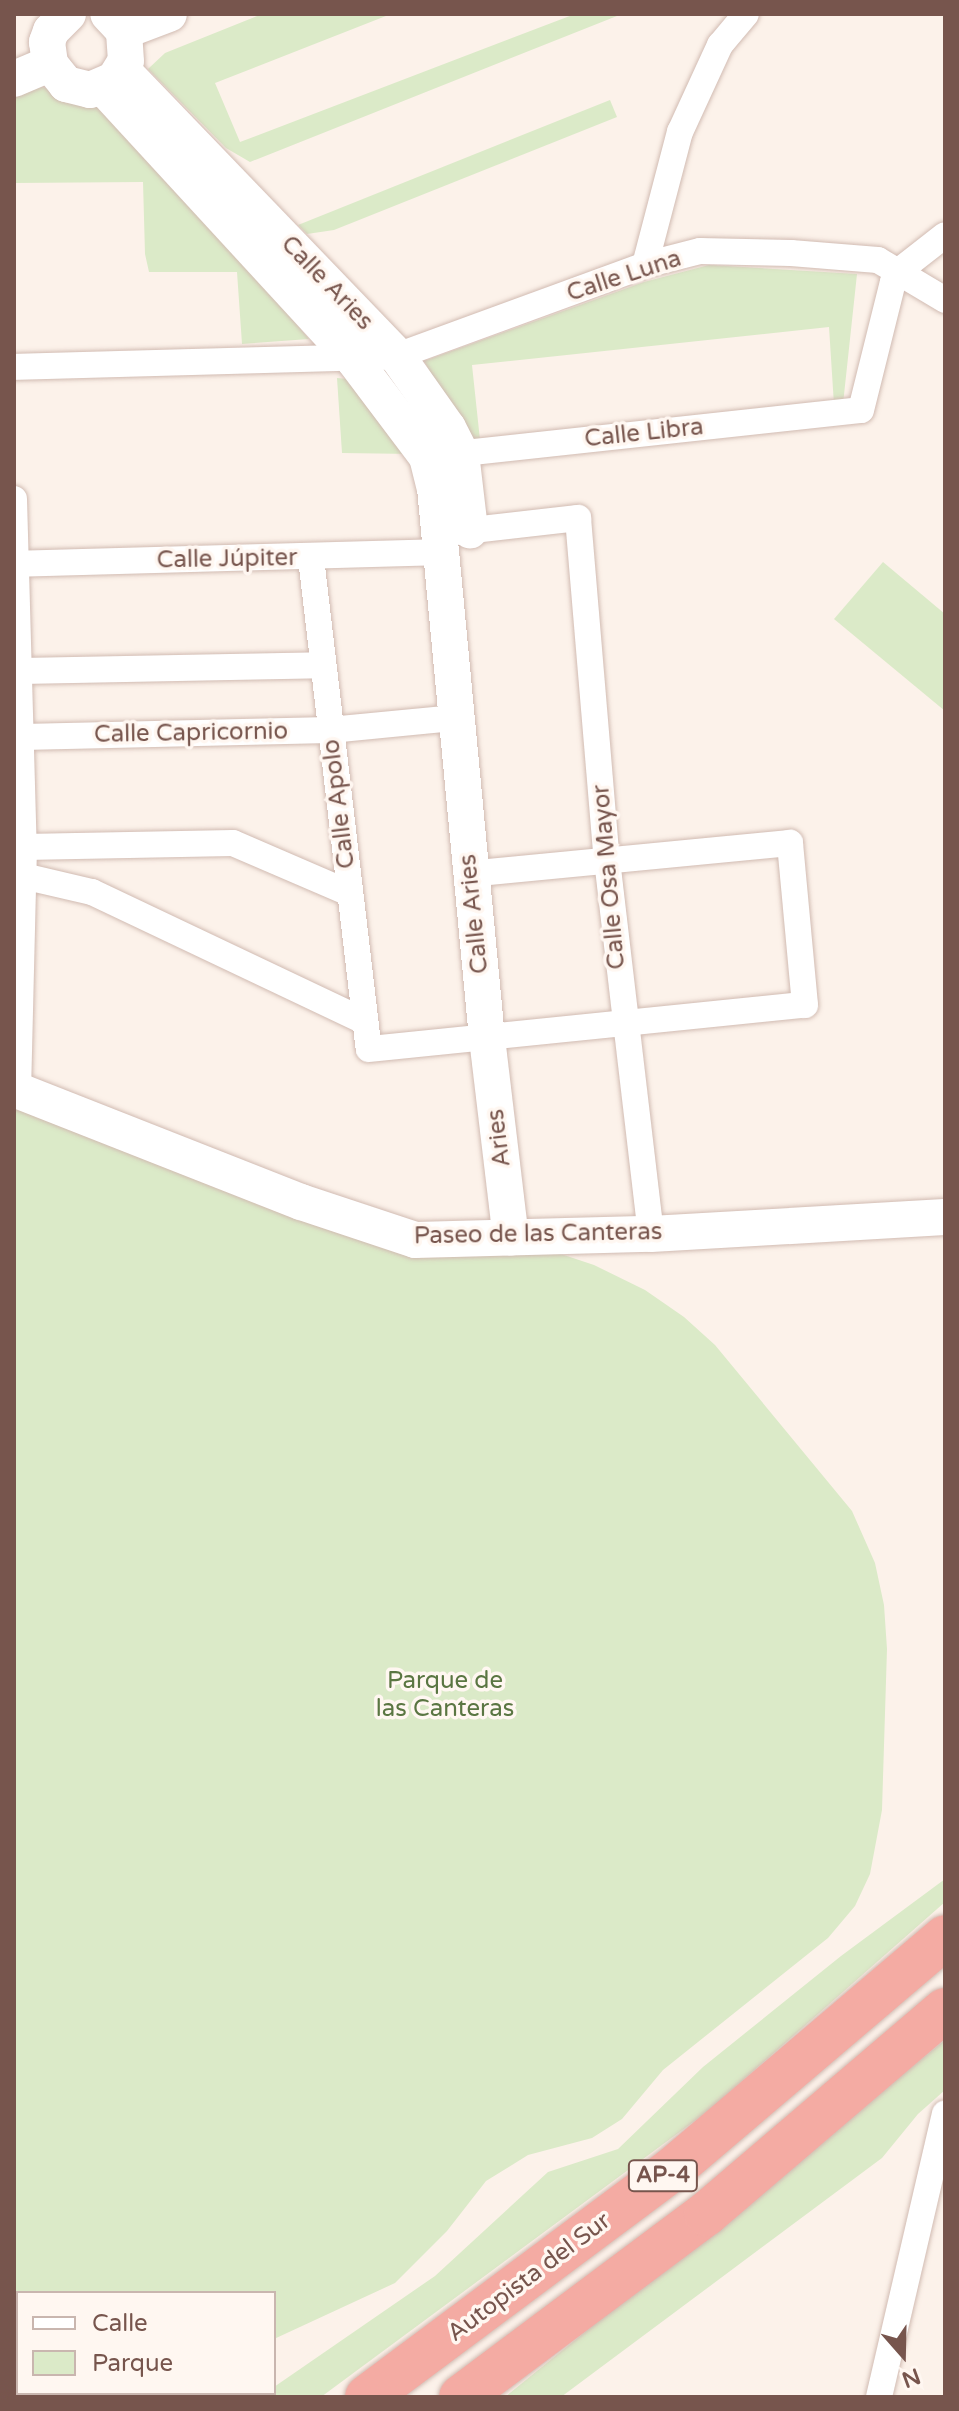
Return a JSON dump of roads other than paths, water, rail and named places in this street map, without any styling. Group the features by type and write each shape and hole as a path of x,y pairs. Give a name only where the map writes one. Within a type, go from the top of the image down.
{"highway":[{"name":"Autopista del Sur","path":"367,2397 674,2168 945,1937"},
{"name":"AP-4","path":"461,2397 706,2214 945,2010"}],"street":[{"path":"52,31 66,84 78,89 112,78 128,51 116,22 169,14"},
{"path":"645,265 680,132 720,45 746,14"},
{"path":"14,79 52,31"},
{"name":"Calle Aries","path":"112,78 397,356 448,428 435,488 450,539 455,718 487,1038"},
{"name":"Calle Aries","path":"112,78 354,360 444,455"},
{"path":"899,271 945,235"},
{"name":"Calle Luna","path":"354,360 397,356 645,265 700,251 878,260 945,300"},
{"name":"Calle Libra","path":"444,455 861,410 886,306 899,271"},
{"path":"14,367 354,360"},
{"path":"14,499 24,847 16,1090"},
{"name":"Calle Júpiter","path":"16,564 311,558 578,518"},
{"name":"Calle Osa Mayor","path":"578,518 623,1024 651,1234"},
{"name":"Calle Apolo","path":"311,558 369,1049 487,1038"},
{"path":"21,671 322,665"},
{"name":"Calle Capricornio","path":"22,737 330,730 455,718"},
{"path":"24,847 233,843 349,893"},
{"path":"470,874 790,843 805,1005 487,1038"},
{"path":"23,876 92,892 364,1021"},
{"name":"Aries","path":"487,1038 511,1238"},
{"name":"Paseo de las Canteras","path":"16,1090 385,1232 415,1240 651,1234 945,1217"},
{"path":"879,2397 945,2114"}],"park label":[{"name":"Parque de las Canteras","path":"445,1695"}]}
